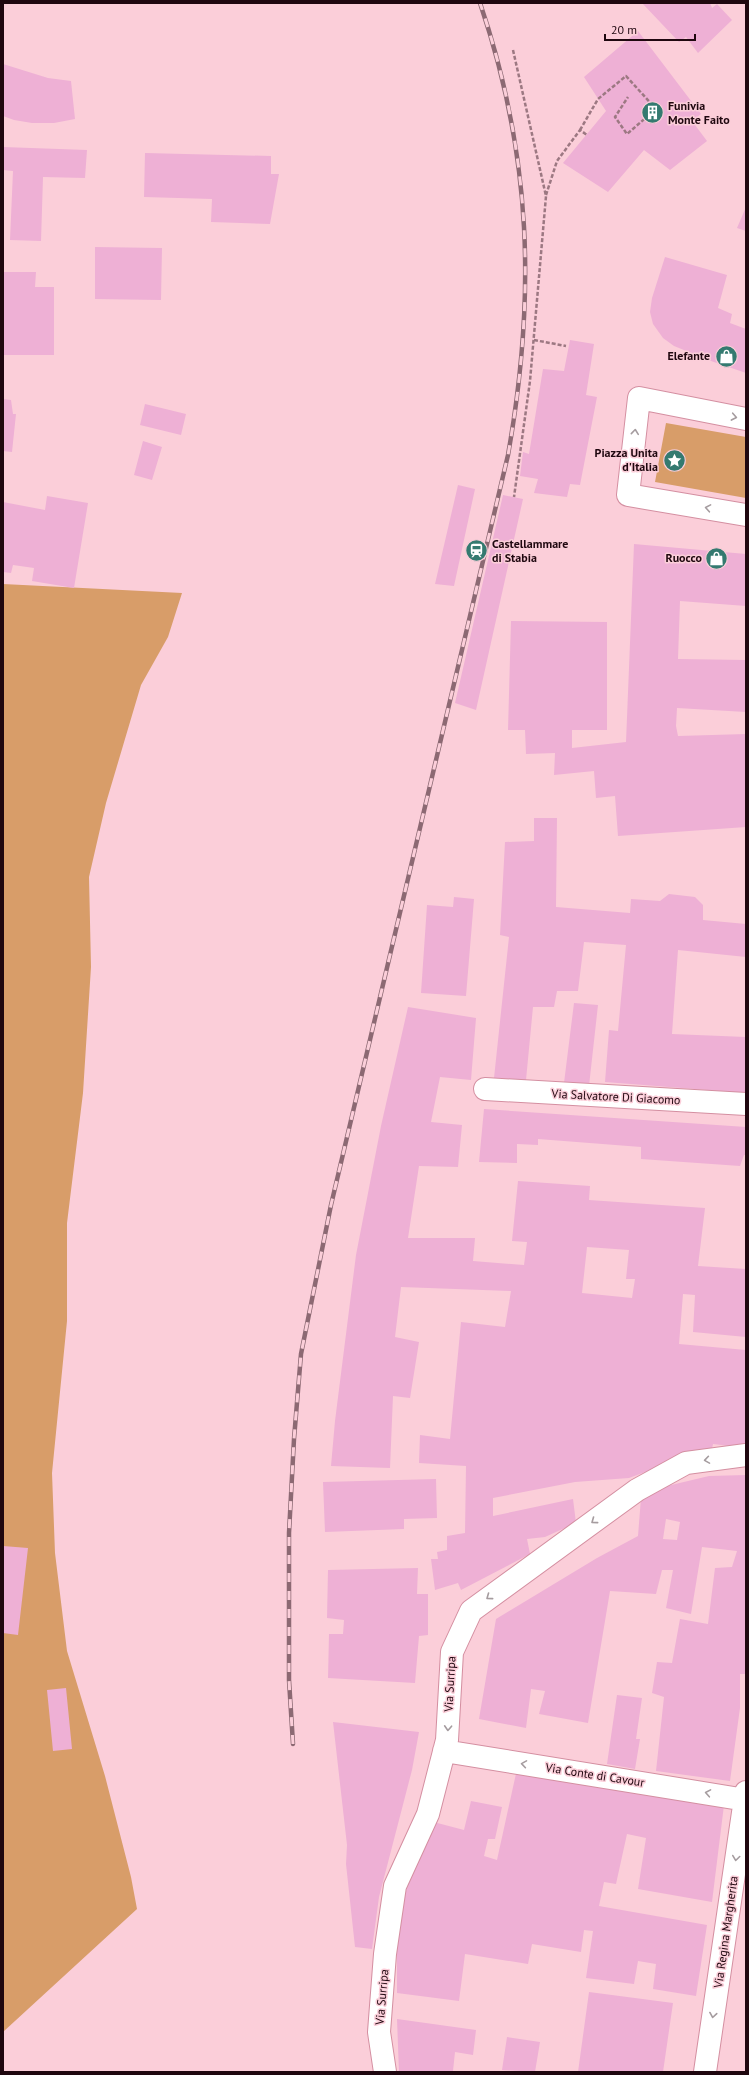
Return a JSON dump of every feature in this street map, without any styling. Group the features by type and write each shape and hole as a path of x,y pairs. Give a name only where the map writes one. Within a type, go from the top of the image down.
{"street":[{"path":"746,419 639,398 628,495 746,515"},
{"name":"Via Salvatore Di Giacomo","path":"485,1089 746,1104"},
{"name":"Via Surripa","path":"385,2072 379,2032 385,1954 395,1886 428,1814 447,1740 452,1652 471,1611 637,1490 686,1463 746,1455"},
{"name":"Via Conte di Cavour","path":"444,1751 746,1797"},
{"name":"Via Regina Margherita","path":"704,2072 737,1923 746,1797"}],"path":[{"path":"513,50 546,196"},
{"path":"514,497 530,381 546,196 556,160 580,130 598,99 626,76 656,109 627,134 616,117 628,97"},
{"path":"580,130 587,135"},
{"path":"534,340 566,346"}],"shaded area":[{"path":"666,423 746,437 746,498 655,482"},
{"path":"3,584 182,593 168,637 141,685 106,803 89,877 91,967 83,1093 67,1223 67,1321 52,1473 55,1553 67,1651 105,1776 131,1877 137,1909 3,2032"}],"building":[{"path":"642,3 710,3 712,8 717,4 732,20 698,53 686,37 679,42"},
{"name":"Funivia Monte Faito","path":"638,31 701,114 692,121 707,141 670,170 644,150 608,192 563,163 606,111 584,77"},
{"path":"3,64 48,78 71,81 75,119 54,123 32,123 14,120 3,116"},
{"path":"3,147 87,150 85,178 43,177 41,241 10,240 13,171 3,170"},
{"path":"145,153 271,156 271,174 279,174 270,224 211,222 212,199 144,197"},
{"path":"746,207 746,231 737,228"},
{"path":"95,247 162,248 161,300 95,299"},
{"path":"665,257 727,275 718,308 732,314 730,323 746,329 746,373 674,346 663,338 653,324 650,312 652,298"},
{"path":"3,272 36,272 35,287 54,287 54,355 3,355"},
{"path":"570,340 594,344 586,395 597,397 580,485 570,484 567,497 534,493 538,479 520,476 523,452 529,454 543,369 564,371"},
{"path":"3,399 11,400 13,414 16,414 12,452 3,451"},
{"path":"145,404 186,414 181,435 140,425"},
{"path":"143,441 162,447 152,480 134,475"},
{"path":"458,485 475,489 454,586 435,584"},
{"path":"503,495 523,499 476,710 455,703"},
{"path":"47,496 88,503 74,588 32,581 34,568 13,565 11,573 3,572 3,502 45,510"},
{"path":"634,544 746,554 746,606 680,601 678,659 746,660 746,712 677,708 676,726 678,736 746,734 746,827 618,836 615,796 596,798 594,771 554,775 555,753 526,754 525,730 508,730 511,621 607,622 607,730 572,730 572,748 626,742"},
{"path":"534,818 557,818 556,907 630,913 631,899 660,901 669,894 695,897 703,905 703,920 746,924 746,957 678,950 672,1034 746,1037 746,1093 605,1082 609,1030 618,1031 626,945 584,942 578,991 557,991 554,1007 533,1007 526,1080 494,1078 509,937 500,935 505,842 534,841"},
{"path":"454,897 474,899 466,996 421,993 427,905 453,907"},
{"path":"574,1003 598,1005 589,1086 564,1083"},
{"path":"408,1007 476,1018 471,1080 440,1077 431,1122 462,1125 458,1167 419,1166 408,1238 475,1238 473,1261 524,1265 527,1242 512,1241 518,1181 590,1186 589,1200 705,1208 698,1266 746,1269 746,1337 693,1332 695,1295 683,1294 679,1344 746,1350 746,1448 713,1444 710,1458 686,1457 629,1478 575,1482 493,1498 493,1516 573,1499 576,1523 545,1537 527,1539 530,1554 461,1590 458,1583 435,1590 431,1559 438,1559 437,1552 447,1550 447,1536 465,1533 466,1466 419,1463 420,1435 450,1439 461,1322 505,1327 511,1291 401,1287 395,1337 419,1342 410,1398 393,1396 390,1468 331,1466 335,1421 356,1255 381,1126","holes":["587,1247 629,1250 626,1279 635,1279 632,1298 582,1293"]},
{"path":"484,1109 746,1127 746,1155 744,1155 740,1166 641,1159 641,1147 538,1139 538,1145 517,1144 517,1163 479,1162"},
{"path":"746,1475 746,1674 740,1674 740,1708 730,1781 656,1771 664,1697 652,1693 657,1662 672,1663 680,1619 708,1624 715,1568 732,1567 737,1551 702,1547 691,1614 666,1608 673,1570 662,1570 656,1594 610,1591 588,1723 539,1714 545,1691 531,1689 526,1728 479,1719 496,1619 597,1558 638,1536 641,1498 667,1486 709,1476","holes":["666,1519 680,1522 677,1540 663,1539"]},
{"path":"436,1479 437,1518 404,1519 404,1529 325,1532 323,1482"},
{"path":"3,1546 28,1548 18,1635 3,1633"},
{"path":"418,1568 417,1594 428,1594 428,1635 419,1636 415,1683 328,1678 329,1634 343,1634 344,1620 327,1618 328,1570"},
{"path":"66,1688 72,1749 53,1751 47,1690"},
{"path":"617,1695 642,1698 636,1739 640,1739 635,1769 607,1764"},
{"path":"333,1722 419,1732 412,1770 379,1897 372,1949 355,1947 346,1864 347,1845"},
{"path":"517,1769 724,1805 712,1902 638,1889 646,1838 627,1834 616,1884 604,1882 599,1906 707,1925 696,1996 653,1989 656,1964 638,1961 634,1984 586,1978 593,1931 584,1930 581,1952 532,1944 528,1964 465,1954 459,2001 397,1993 397,1939 405,1895 426,1820 464,1830 471,1801 502,1807 495,1839 488,1839 484,1856 497,1860"},
{"path":"589,1992 673,2003 663,2072 578,2072"},
{"path":"397,2019 476,2030 473,2055 455,2052 453,2071 456,2072 399,2072"},
{"path":"507,2037 540,2042 535,2072 502,2070"}],"railway":[{"path":"293,1744 289,1680 289,1533 294,1439 301,1354 331,1205 508,455 517,396 523,339 525,283 524,227 519,172 510,116 497,60 480,3"}],"place":[{"name":"Funivia Monte Faito","path":"653,113"},
{"name":"Elefante","path":"726,356"},
{"name":"Piazza Unita d'Italia","path":"674,460"},
{"name":"Castellammare di Stabia","path":"477,551"},
{"name":"Ruocco","path":"717,558"}]}
